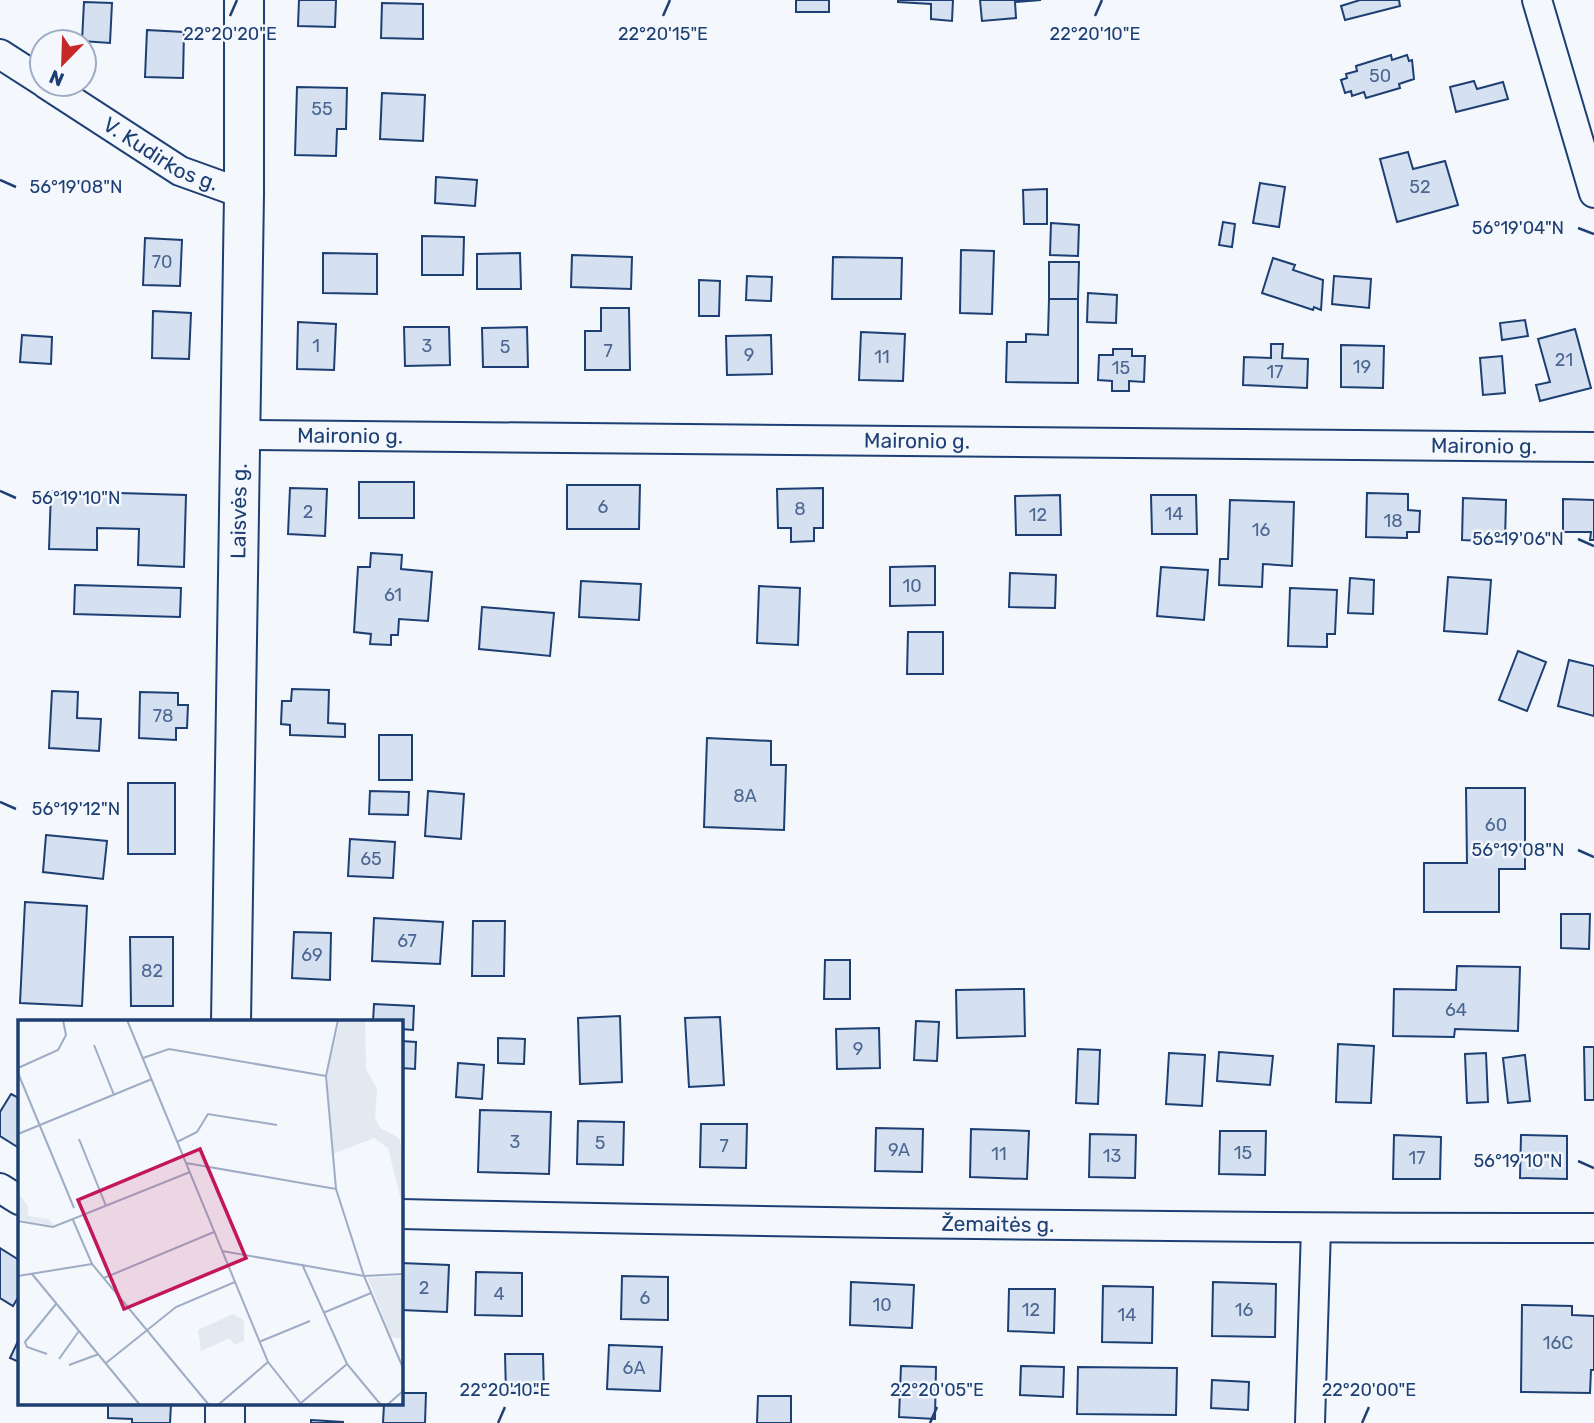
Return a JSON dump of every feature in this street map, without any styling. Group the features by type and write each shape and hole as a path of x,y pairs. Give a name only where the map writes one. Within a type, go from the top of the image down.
{"main road":[{"name":"Laisvės g.","path":"231,1020 244,194 244,0"}],"street":[{"path":"1536,0 1594,193"},
{"name":"V. Kudirkos g.","path":"0,54 28,72"},
{"name":"V. Kudirkos g.","path":"67,98 180,171 244,194"},
{"name":"Maironio g.","path":"240,435 1594,447"},
{"path":"0,1188 18,1199"},
{"name":"Žemaitės g.","path":"402,1214 804,1223 1315,1228 1594,1227"},
{"path":"1310,1423 1315,1228"}],"building":[{"path":"299,0 336,0 335,27 298,26"},
{"path":"796,0 829,0 829,12 796,12"},
{"path":"898,0 953,0 952,21 931,19 931,4"},
{"path":"980,0 1041,0 1015,2 1016,18 982,21"},
{"path":"1360,0 1399,0 1400,6 1345,20 1341,6"},
{"path":"84,2 112,3 110,43 98,42 98,28 83,28"},
{"path":"382,3 423,4 423,39 381,38"},
{"path":"147,30 184,32 183,78 145,77"},
{"path":"1391,55 1392,60 1407,55 1409,61 1412,60 1414,79 1399,84 1400,88 1366,98 1364,92 1352,96 1351,91 1345,93 1341,80 1347,78 1346,74 1357,71 1356,66"},
{"path":"1474,81 1477,89 1503,82 1508,99 1456,112 1450,87"},
{"path":"297,87 347,88 346,129 337,129 336,156 295,155"},
{"path":"382,93 425,95 423,141 380,139"},
{"path":"1408,152 1413,169 1445,161 1458,205 1397,222 1380,159"},
{"path":"436,177 477,180 475,206 435,203"},
{"path":"1260,183 1285,187 1279,227 1253,223"},
{"path":"1047,189 1047,224 1024,224 1023,190"},
{"path":"1223,222 1235,224 1232,247 1219,245"},
{"path":"1051,223 1079,225 1078,256 1050,255"},
{"path":"422,236 464,237 463,275 422,275"},
{"path":"145,238 182,240 180,286 143,285"},
{"path":"961,250 994,251 992,314 960,313"},
{"path":"323,253 377,254 377,294 323,293"},
{"path":"520,253 521,289 477,289 477,254"},
{"path":"572,255 632,257 631,289 571,287"},
{"path":"833,257 902,258 901,299 832,299"},
{"path":"1273,258 1295,265 1293,270 1323,280 1321,310 1314,307 1313,310 1262,293"},
{"path":"1049,262 1079,262 1078,299 1049,299"},
{"path":"747,276 772,277 771,301 746,300"},
{"path":"1334,276 1371,279 1369,308 1332,304"},
{"path":"699,280 720,281 719,316 699,316"},
{"path":"1088,293 1117,295 1116,323 1087,322"},
{"path":"1049,299 1078,299 1078,383 1006,382 1007,342 1026,342 1026,334 1048,335"},
{"path":"601,308 629,308 630,370 585,370 585,331 601,331"},
{"path":"153,311 191,313 189,359 152,358"},
{"path":"1525,320 1528,336 1502,340 1500,323"},
{"path":"298,322 336,324 334,370 297,369"},
{"path":"404,327 449,327 450,365 405,366"},
{"path":"527,327 528,367 483,367 482,328"},
{"path":"1575,329 1591,388 1540,401 1536,385 1550,382 1538,339"},
{"path":"861,332 905,334 903,381 859,380"},
{"path":"22,335 52,337 51,364 20,362"},
{"path":"771,335 772,374 727,375 726,336"},
{"path":"1271,344 1283,344 1282,358 1308,359 1307,388 1243,385 1244,357 1271,358"},
{"path":"1341,345 1384,346 1383,388 1341,387"},
{"path":"1113,349 1132,349 1132,356 1145,356 1144,382 1129,381 1129,391 1112,391 1112,381 1098,380 1099,355 1113,355"},
{"path":"1502,356 1505,393 1483,395 1480,358"},
{"path":"359,482 414,482 414,518 359,518"},
{"path":"567,485 640,485 639,529 567,529"},
{"path":"290,488 327,489 325,536 288,534"},
{"path":"823,488 823,528 814,528 814,541 791,542 791,528 778,528 777,489"},
{"path":"51,491 186,495 184,567 138,565 139,529 97,528 97,550 49,549"},
{"path":"1367,493 1408,494 1408,510 1420,511 1419,532 1407,532 1407,538 1366,537"},
{"path":"1060,495 1061,535 1016,535 1015,496"},
{"path":"1151,495 1196,495 1197,534 1152,534"},
{"path":"1463,498 1506,500 1505,542 1462,540"},
{"path":"1563,499 1594,500 1594,540 1590,540 1591,532 1563,532"},
{"path":"1230,500 1294,502 1292,566 1263,564 1262,587 1219,585 1220,559 1228,559"},
{"path":"371,553 402,555 401,569 432,572 428,621 399,619 398,635 391,635 391,645 370,644 371,634 354,632 358,567 370,567"},
{"path":"935,566 935,605 890,606 890,567"},
{"path":"1161,567 1208,570 1204,620 1157,616"},
{"path":"1010,573 1056,575 1055,608 1009,607"},
{"path":"1448,577 1491,580 1487,634 1444,631"},
{"path":"1350,578 1374,580 1373,614 1348,613"},
{"path":"581,581 641,584 639,620 579,617"},
{"path":"75,585 181,588 180,617 74,614"},
{"path":"759,586 800,588 798,645 757,643"},
{"path":"1290,588 1337,590 1335,634 1327,634 1327,647 1288,646"},
{"path":"482,607 554,613 550,656 479,649"},
{"path":"908,632 943,632 943,674 907,674"},
{"path":"1518,651 1546,662 1527,711 1499,700"},
{"path":"1569,660 1594,666 1594,716 1558,706"},
{"path":"292,689 329,690 328,723 345,724 345,737 290,735 290,725 281,724 282,701 291,701"},
{"path":"52,691 78,692 77,718 101,719 99,751 49,748"},
{"path":"140,692 178,693 178,705 188,705 187,728 176,728 176,740 139,738"},
{"path":"379,735 412,735 412,780 379,780"},
{"path":"707,738 771,741 771,765 786,765 784,830 704,827"},
{"path":"128,783 175,783 175,854 128,854"},
{"path":"1466,788 1525,788 1525,869 1499,869 1499,912 1424,912 1424,863 1467,863"},
{"path":"370,791 409,792 408,815 369,814"},
{"path":"428,791 464,794 461,839 425,836"},
{"path":"46,835 107,841 103,879 43,872"},
{"path":"350,839 395,842 393,878 348,876"},
{"path":"25,902 87,906 82,1006 20,1003"},
{"path":"1561,914 1590,914 1589,949 1561,948"},
{"path":"374,918 443,922 440,964 372,961"},
{"path":"473,921 505,921 504,976 472,976"},
{"path":"294,932 331,933 330,980 292,978"},
{"path":"130,937 173,937 173,1006 131,1006"},
{"path":"825,960 850,960 850,999 824,999"},
{"path":"1457,966 1520,967 1518,1031 1455,1029 1454,1037 1393,1036 1394,989 1456,990"},
{"path":"1024,989 1025,1036 957,1038 956,990"},
{"path":"374,1004 414,1006 413,1030 402,1029 402,1020 373,1020"},
{"path":"620,1016 622,1082 580,1084 578,1018"},
{"path":"720,1017 724,1085 689,1087 685,1018"},
{"path":"916,1021 939,1022 937,1061 914,1060"},
{"path":"879,1028 880,1068 837,1069 836,1029"},
{"path":"498,1038 525,1039 524,1064 498,1063"},
{"path":"402,1041 416,1042 415,1069 402,1068"},
{"path":"1338,1044 1374,1046 1371,1103 1336,1102"},
{"path":"1584,1047 1594,1047 1594,1100 1585,1100"},
{"path":"1078,1049 1100,1050 1098,1104 1076,1103"},
{"path":"1219,1052 1273,1056 1270,1085 1217,1081"},
{"path":"1169,1053 1205,1055 1202,1106 1166,1104"},
{"path":"1486,1053 1488,1102 1467,1103 1465,1054"},
{"path":"1525,1055 1530,1101 1508,1103 1503,1058"},
{"path":"458,1063 484,1065 482,1099 456,1097"},
{"path":"11,1094 18,1098 18,1147 0,1136 0,1112"},
{"path":"480,1110 551,1112 549,1174 478,1172"},
{"path":"578,1121 624,1122 623,1165 577,1164"},
{"path":"701,1124 747,1124 746,1168 700,1167"},
{"path":"876,1128 923,1129 922,1172 875,1171"},
{"path":"971,1129 1029,1131 1027,1179 970,1177"},
{"path":"1220,1131 1266,1131 1265,1175 1219,1174"},
{"path":"1090,1134 1136,1135 1135,1178 1089,1177"},
{"path":"1394,1135 1441,1137 1440,1179 1393,1179"},
{"path":"1521,1135 1567,1136 1567,1179 1520,1178"},
{"path":"0,1248 18,1259 18,1298 13,1306 0,1298"},
{"path":"402,1263 449,1265 447,1312 402,1310"},
{"path":"476,1272 522,1273 522,1316 475,1315"},
{"path":"622,1276 668,1277 668,1320 621,1319"},
{"path":"851,1282 914,1285 912,1328 850,1325"},
{"path":"1213,1282 1276,1284 1275,1337 1212,1336"},
{"path":"1103,1286 1153,1287 1152,1343 1102,1342"},
{"path":"1009,1289 1055,1289 1054,1333 1008,1331"},
{"path":"1522,1305 1572,1306 1572,1315 1594,1316 1594,1370 1591,1370 1590,1393 1521,1392"},
{"path":"18,1341 18,1362 10,1358"},
{"path":"609,1345 662,1347 660,1391 607,1389"},
{"path":"505,1354 543,1354 544,1393 506,1393"},
{"path":"901,1366 936,1367 935,1419 899,1417"},
{"path":"1021,1366 1064,1367 1063,1397 1020,1395"},
{"path":"1078,1367 1177,1368 1176,1415 1077,1414"},
{"path":"1212,1380 1249,1382 1248,1410 1211,1408"},
{"path":"402,1393 426,1393 425,1423 383,1423 384,1406 402,1406"},
{"path":"758,1396 791,1396 791,1423 757,1423"},
{"path":"108,1406 171,1406 170,1423 132,1423 132,1419 108,1418"},
{"path":"311,1420 343,1422 343,1423 311,1423"}]}
